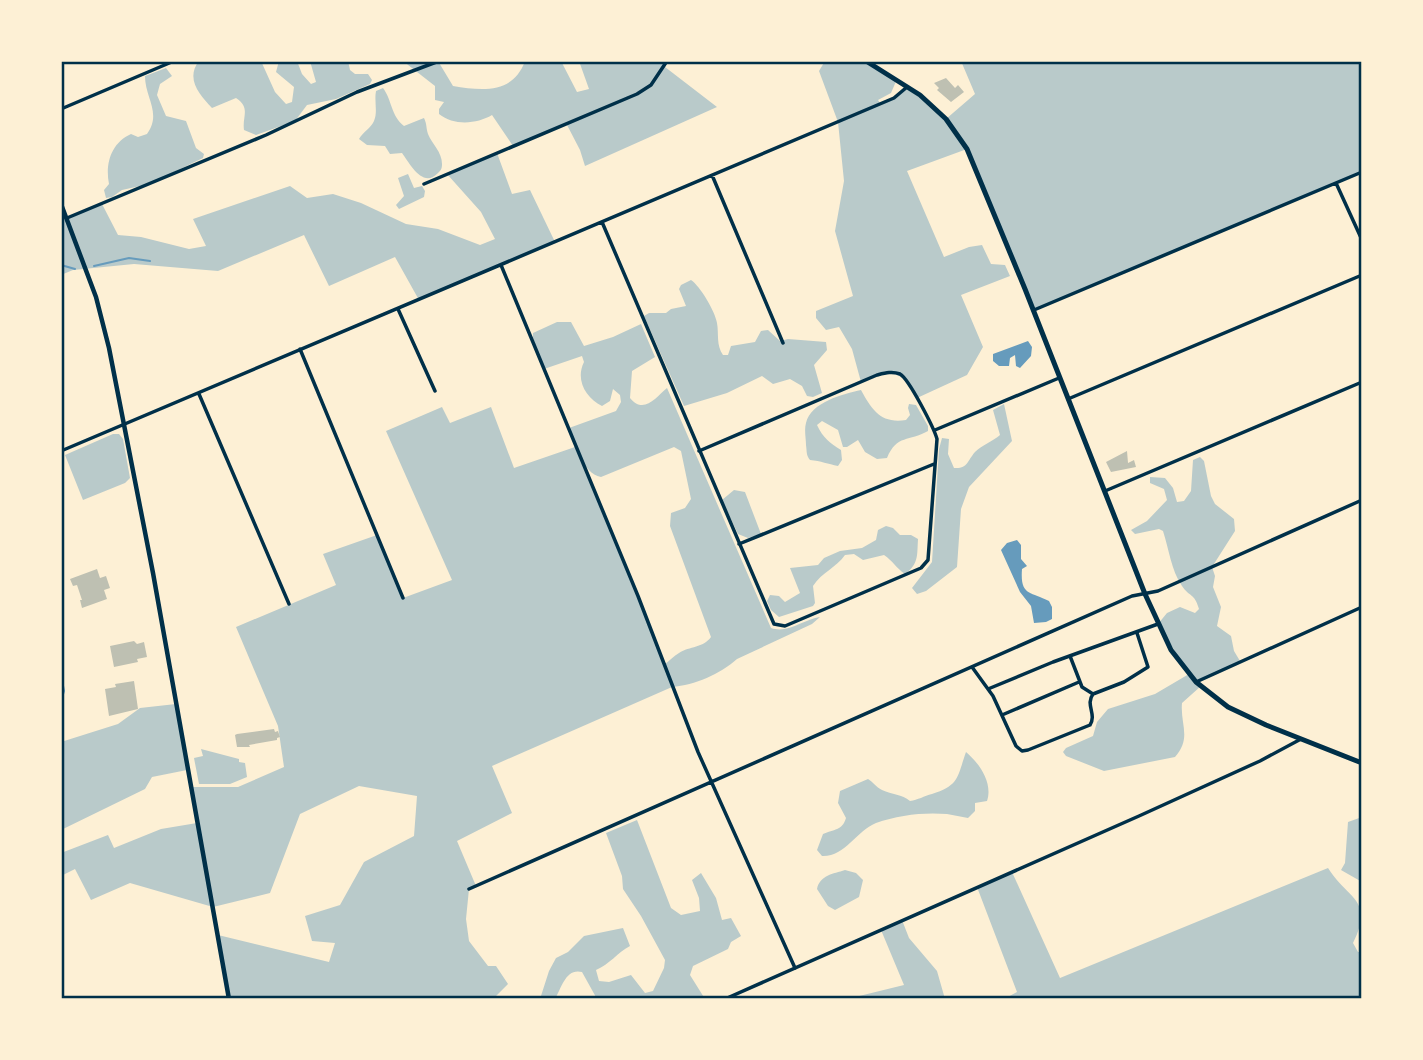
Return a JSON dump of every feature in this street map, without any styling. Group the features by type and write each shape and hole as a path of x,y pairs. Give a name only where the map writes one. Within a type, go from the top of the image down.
{"main road":[{"path":"866,61 908,86 946,119 967,149 1034,310 1145,594 1171,650 1196,681 1211,696 1228,707 1362,763"},
{"path":"61,204 100,307 125,424 229,999"}],"street":[{"path":"61,109 174,61"},
{"path":"67,218 266,135 357,92 439,61"},
{"path":"424,184 637,94 651,85 667,61"},
{"path":"61,451 894,98 908,86"},
{"path":"1034,310 1362,172"},
{"path":"712,176 783,343"},
{"path":"1336,183 1362,240"},
{"path":"602,222 698,450 772,622 785,626 926,564 930,555 937,439 935,430 909,382 896,373 877,375 698,450"},
{"path":"501,265 638,596 685,719 795,968"},
{"path":"1068,399 1362,275"},
{"path":"398,309 435,391"},
{"path":"300,349 403,598"},
{"path":"935,430 1059,378"},
{"path":"1105,491 1362,382"},
{"path":"198,393 289,604"},
{"path":"739,544 934,464"},
{"path":"469,889 1132,596 1158,591 1362,500"},
{"path":"1196,681 1362,607"},
{"path":"988,689 1158,624"},
{"path":"972,667 988,689 1016,746 1022,751 1028,750 1090,725 1093,719 1089,702 1093,694 1124,682 1148,667 1137,633"},
{"path":"1070,656 1082,687 1093,694"},
{"path":"1002,715 1079,682"},
{"path":"725,999 1139,816 1302,739"}],"shaded area":[{"path":"199,61 261,61 275,92 286,104 292,102 294,87 276,72 279,61 297,61 302,74 311,84 316,82 310,61 348,61 350,70 355,74 368,74 372,80 370,84 336,99 307,105 295,121 256,135 244,130 245,109 236,98 212,108 203,98 193,74"},
{"path":"403,61 438,61 453,86 486,89 505,85 513,80 525,61 561,61 577,92 589,89 579,61 667,61 665,67 717,107 585,166 566,123 513,146 492,115 466,122 445,118 439,114 444,102 435,100 435,86"},
{"path":"825,61 866,61 897,79 891,93 878,100 880,103 898,96 908,86 946,119 975,94 961,61 1362,61 1362,172 1034,310 967,149 907,171 944,257 982,245 991,264 1005,265 1010,276 961,295 983,347 967,375 917,398 906,381 894,374 861,382 852,349 839,327 826,330 816,318 816,311 853,296 835,231 844,181 838,122 819,71"},
{"path":"166,68 172,76 160,84 157,95 166,116 186,121 196,148 204,154 203,158 149,184 122,190 106,198 104,190 109,184 109,162 114,149 131,134 138,137 147,134 151,126 153,112 145,76"},
{"path":"383,88 396,118 404,126 424,118 428,134 442,160 441,169 432,177 422,177 417,173 402,153 390,154 385,146 367,145 359,139 374,121 376,91"},
{"path":"497,153 512,194 530,190 555,242 419,300 395,257 329,286 304,235 218,271 134,264 73,270 61,275 61,204 67,218 102,204 118,235 141,237 189,249 206,246 193,219 290,186 307,198 333,194 361,203 406,224 438,229 480,245 495,239 481,212 447,174"},
{"path":"408,174 414,188 422,186 424,197 399,209 396,205 404,196 398,178"},
{"path":"691,280 703,293 713,312 723,355 728,355 731,346 755,342 761,331 768,330 780,341 788,339 826,342 827,350 814,365 822,393 813,397 807,396 802,386 790,379 773,384 762,376 727,393 684,406 644,316 649,313 666,313 671,309 686,306 679,289"},
{"path":"557,322 571,322 584,346 641,324 655,357 632,371 630,398 635,403 645,405 667,388 771,628 790,628 820,617 812,624 737,659 707,678 672,687 492,766 512,813 457,841 476,886 469,889 466,919 469,941 488,966 496,966 508,984 493,999 229,999 218,935 329,962 335,943 312,941 305,916 340,905 364,862 414,836 417,796 359,786 300,814 270,893 213,907 130,883 91,900 75,869 61,876 61,853 108,835 114,848 161,829 197,823 191,787 238,787 284,767 278,726 236,627 336,585 323,554 377,535 403,598 452,580 386,431 442,407 450,423 491,407 514,468 575,447 665,664 679,653 704,643 711,637 670,526 671,513 685,508 691,499 681,451 674,447 601,477 589,470 580,457 569,428 616,411 621,402 620,395 613,389 610,401 602,406 591,398 582,382 582,356 544,369 533,333"},
{"path":"861,390 873,409 890,420 906,420 910,415 909,404 916,405 928,431 899,442 887,458 877,459 865,452 858,440 843,447 838,430 822,421 817,425 819,430 841,450 842,460 838,466 810,460 805,431 809,416 829,400"},
{"path":"1004,404 1012,441 969,487 961,509 957,567 926,591 917,594 912,588 932,562 939,449 942,438 949,439 948,454 954,468 965,466 975,452 1000,435 993,410"},
{"path":"113,434 119,434 123,439 130,478 125,483 83,500 65,455"},
{"path":"1200,457 1204,461 1215,504 1234,519 1235,531 1212,567 1215,576 1213,587 1221,607 1217,626 1231,636 1234,651 1240,661 1197,681 1201,686 1182,703 1184,737 1175,757 1104,771 1066,756 1063,752 1066,748 1093,736 1097,722 1108,709 1155,694 1189,674 1158,624 1167,613 1180,607 1195,613 1199,609 1197,604 1178,580 1163,531 1159,529 1135,534 1131,530 1147,521 1167,500 1164,489 1150,483 1150,477 1165,478 1173,488 1177,502 1184,501 1191,491 1193,460"},
{"path":"734,490 745,492 761,534 748,538 738,534 722,500"},
{"path":"886,526 893,528 900,535 911,535 918,539 915,563 905,574 884,555 863,560 854,554 845,555 813,586 813,606 779,617 771,610 767,601 770,595 779,596 785,602 800,593 790,568 818,565 824,558 840,551 862,548 876,540 878,530"},
{"path":"176,704 187,770 152,777 145,789 61,830 61,742 118,724 140,708"},
{"path":"201,749 239,759 239,762 245,763 247,777 230,784 199,784 194,758 203,756"},
{"path":"966,752 980,768 988,787 987,801 975,803 975,811 968,818 929,813 893,818 869,827 844,848 830,855 822,856 817,850 823,834 840,827 846,818 838,803 840,791 868,779 882,790 910,801 916,800 941,791 953,783"},
{"path":"1362,817 1362,882 1341,870 1345,863 1348,822"},
{"path":"637,820 671,908 681,915 700,911 699,898 692,880 701,873 716,898 722,920 731,918 741,936 731,942 728,949 693,966 690,975 705,999 597,999 582,972 577,972 565,979 555,999 540,999 556,958 568,952 584,936 623,928 630,946 596,970 599,981 609,982 631,975 645,993 653,991 665,960 623,889 622,876 606,833"},
{"path":"1328,868 1360,908 1359,928 1353,943 1358,952 1362,952 1362,999 1004,999 1017,992 977,887 1012,872 1060,978"},
{"path":"845,870 856,873 863,880 859,897 835,910 828,906 817,889 824,878"},
{"path":"902,920 909,938 937,971 945,999 847,999 904,985 881,930"}],"water":[{"path":"1028,341 1032,347 1031,356 1020,368 1016,366 1015,355 1010,358 1009,366 999,366 993,361 993,354"},
{"path":"1017,540 1021,545 1021,559 1027,566 1022,569 1025,588 1049,601 1052,607 1052,619 1046,622 1034,623 1031,606 1020,592 1001,550 1007,543"}],"building":[{"path":"946,78 955,88 958,85 964,92 951,102 937,90 939,88 934,83"},
{"path":"1127,451 1128,463 1134,460 1136,467 1111,472 1106,462"},
{"path":"97,569 100,578 106,576 110,588 104,590 107,599 82,608 77,585 73,586 70,579"},
{"path":"134,641 137,644 144,642 147,657 137,659 138,662 114,667 110,646"},
{"path":"134,681 138,709 109,716 105,689 116,687 115,684"},
{"path":"274,729 280,737 277,740 249,745 250,747 237,747 237,734"}],"waterway":[{"path":"94,266 129,258 150,261"},
{"path":"61,265 75,269"},
{"path":"61,675 64,691 61,701"}]}
